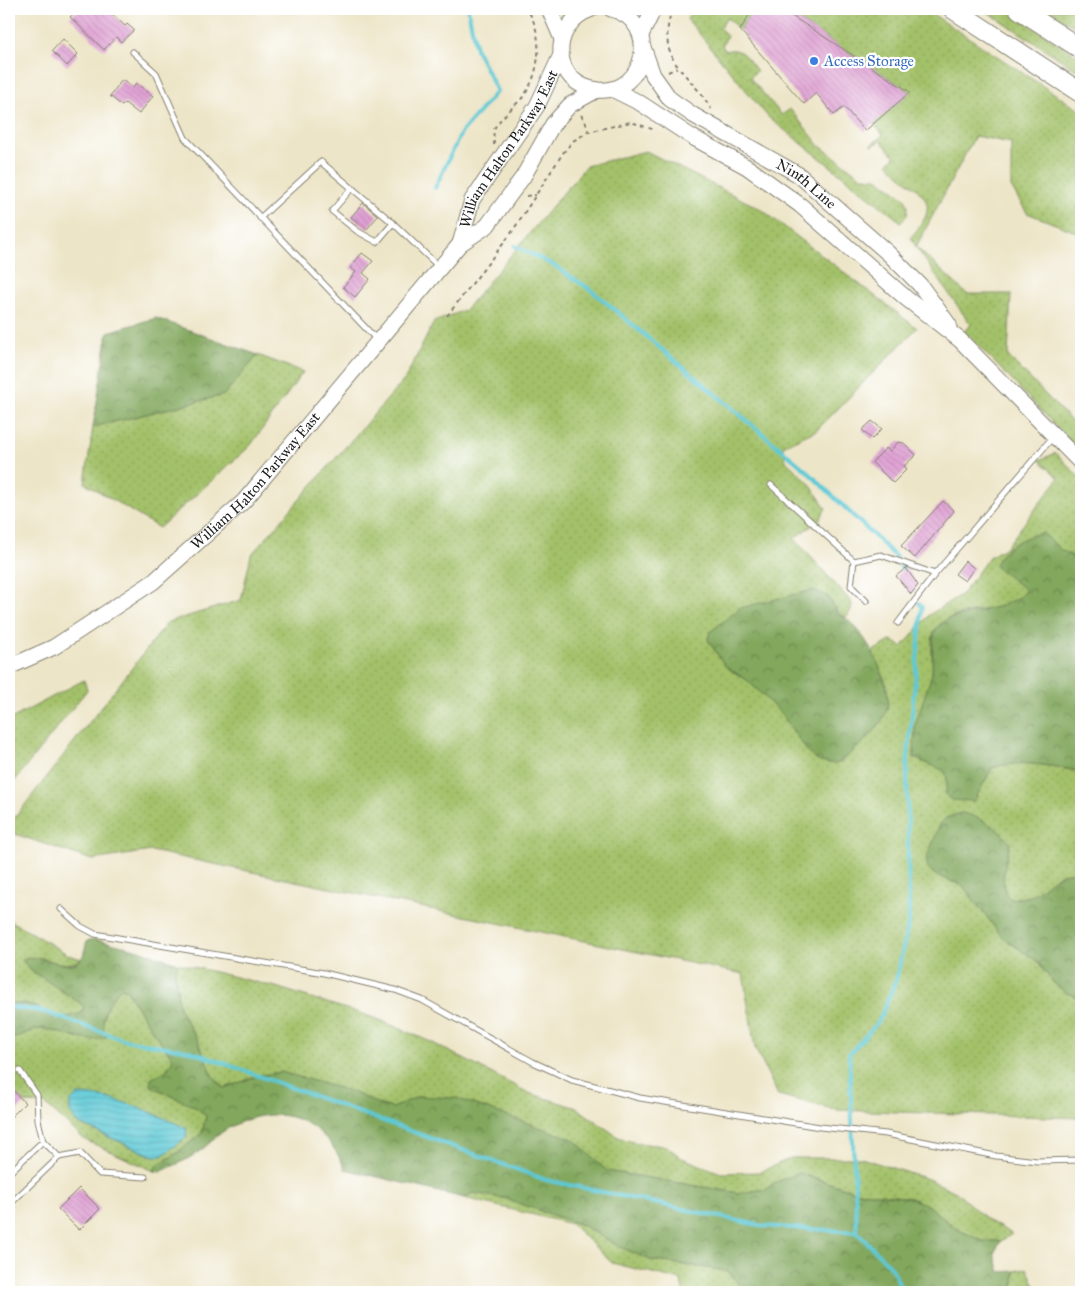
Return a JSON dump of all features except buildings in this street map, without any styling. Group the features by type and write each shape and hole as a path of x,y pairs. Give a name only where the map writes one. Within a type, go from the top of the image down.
{"highway":[{"path":"953,9 1081,93"},
{"path":"1020,9 1081,49"}],"main road":[{"path":"549,9 562,39"},
{"path":"561,55 562,39 573,19 592,9"},
{"name":"Ninth Line","path":"611,9 628,16 642,41 653,75 670,99 693,115 799,175 878,244 920,286 960,340"},
{"name":"William Halton Parkway East","path":"9,666 54,647 153,582 244,501 460,244 487,226 523,177 553,124 570,105 604,89 625,83 635,73 641,61 642,41 654,9"},
{"name":"Ninth Line","path":"561,55 565,68 573,78 584,86 604,89 640,103 692,137 763,177 800,205 907,299 960,340 1081,463"},
{"name":"William Halton Parkway East","path":"460,244 472,200 538,106 561,55"}],"lane":[{"path":"133,52 156,73 185,138 378,341"},
{"path":"260,218 321,162 393,222 440,268"},
{"path":"352,188 332,211 357,231 377,242 393,222"},
{"path":"898,623 935,574 1055,436"},
{"path":"771,485 854,561"},
{"path":"854,561 881,555 935,574"},
{"path":"854,561 851,586 866,601"},
{"path":"61,909 80,926 95,934 324,973 395,990 422,1000 533,1062 572,1080 600,1089 640,1098 820,1127 915,1139 996,1156 1037,1161 1081,1160"},
{"path":"20,1071 37,1095 38,1120 44,1141 59,1158"},
{"path":"9,1173 44,1141"},
{"path":"9,1205 59,1158 80,1153 100,1174 145,1177"}],"path":[{"path":"494,129 524,95 537,69 538,46 532,17 527,9"},
{"path":"672,9 667,26 670,54 677,68 709,106"},
{"path":"664,75 677,68"},
{"path":"578,111 585,120 588,132"},
{"path":"631,122 633,116"},
{"path":"447,316 510,235 562,153 573,141 588,132 631,122 661,132"}],"green space":[{"path":"693,9 753,9 740,30 727,18 720,28 727,36 722,46 726,51 736,50 740,52 748,59 757,71 750,78 782,115 790,109 820,146 862,177 877,178 905,198 908,207 907,215 901,222 768,117 687,19"},
{"path":"781,9 925,9 1081,111 1081,234 1027,213 1011,187 1011,143 975,136 916,247 911,237 922,223 927,212 927,204 923,196 888,163 895,157 880,140 873,146 871,145 883,135 874,124 910,92"},
{"path":"983,9 1005,9 1081,58 1081,73"},
{"path":"1047,9 1081,9 1081,31"},
{"path":"646,151 761,209 917,328 817,430 783,446 786,461 809,483 826,508 819,521 794,538 852,603 847,617 840,615 827,596 708,640 726,667 747,680 781,713 808,752 877,728 887,702 887,690 873,651 892,640 902,647 929,615 963,593 988,558 1006,547 1059,478 1039,460 1056,453 1081,479 1081,561 1061,550 1043,534 1026,590 1017,598 1006,604 955,616 944,621 936,629 932,639 932,674 915,725 945,771 947,779 946,794 974,801 992,767 1003,765 1025,763 1081,772 1081,872 1072,872 1055,878 1032,895 1010,899 1006,894 1003,880 1010,843 934,874 963,886 1003,938 1036,960 1054,983 1066,993 1081,998 1081,1118 836,1110 778,1095 755,1048 743,974 151,851 92,860 9,832 9,825 168,622 241,600 251,555 405,379 434,322 465,310 586,166"},
{"path":"916,247 967,294 1011,294 1008,356 1081,431 1081,452 964,331 971,325"},
{"path":"156,318 258,355 224,395 93,427 108,332"},
{"path":"258,355 303,372 250,446 159,528 85,483 93,427 223,395"},
{"path":"1043,533 1061,550 1081,561 1081,772 1036,764 1003,765 992,768 974,801 951,800 946,794 947,779 945,771 914,758 915,725 932,674 933,636 936,629 947,619 1001,606 1021,596 1026,590 995,566 998,559 1008,548 1029,536"},
{"path":"813,590 827,596 839,615 848,620 866,641 881,671 888,699 884,717 874,731 842,761 836,764 820,762 808,752 781,713 747,680 726,667 708,640 710,632 740,608"},
{"path":"84,680 87,690 9,788 9,720"},
{"path":"960,813 973,816 988,823 1010,843 1003,880 1006,894 1010,899 1032,895 1055,878 1072,872 1081,872 1081,998 1066,993 1054,983 1036,960 1003,938 963,886 934,874 928,868 926,860 940,824 946,818"},
{"path":"9,920 69,955 81,959 66,964 40,957 29,969 80,1003 84,1007 82,1013 63,1018 28,1004 9,1003 9,935 12,929 9,926"},
{"path":"93,939 136,949 178,963 175,971 179,1008 198,1041 212,1075 224,1088 261,1075 281,1072 350,1091 383,1106 393,1108 419,1096 456,1098 573,1139 607,1171 739,1193 767,1189 774,1183 799,1173 854,1191 910,1198 927,1205 957,1229 982,1241 1001,1241 994,1253 1000,1272 1015,1271 1013,1292 740,1292 736,1280 727,1271 650,1260 618,1246 582,1225 503,1198 473,1193 464,1198 345,1169 336,1151 311,1126 281,1115 263,1116 246,1120 223,1131 201,1150 188,1158 160,1172 154,1171 157,1165 173,1156 202,1133 206,1116 197,1108 151,1086 151,1079 167,1070 173,1059 143,1017 127,990 121,988 108,1005 103,1023 106,1037 91,1040 83,1039 43,1029 34,1030 9,1039 9,1003 28,1004 63,1018 82,1013 84,1008 80,1003 29,969 22,959 29,957 60,964 74,964 80,960 87,941"},
{"path":"178,963 276,987 375,1018 431,1042 529,1093 577,1108 618,1137 636,1143 666,1146 682,1158 721,1173 760,1172 791,1158 861,1158 928,1179 956,1192 986,1219 1012,1234 1001,1241 982,1241 957,1229 927,1205 910,1198 854,1191 799,1173 774,1183 767,1189 739,1193 607,1171 573,1139 419,1096 393,1108 261,1075 225,1088 212,1075 198,1041 179,1008 175,971"},
{"path":"121,988 127,990 143,1017 173,1059 167,1070 151,1079 151,1085 197,1108 206,1116 202,1133 173,1156 157,1165 154,1171 85,1140 45,1104 25,1103 9,1086 9,1039 36,1029 54,1031 78,1038 102,1025 108,1001","holes":["99,1095 162,1156 152,1156 77,1123"]},
{"path":"473,1193 503,1198 582,1225 618,1246 650,1260 727,1271 736,1280 740,1292 683,1292 681,1280 612,1263 571,1224 464,1198"},
{"path":"1027,1268 1038,1292 1013,1292 1015,1271"}],"water":[{"path":"77,1095 120,1101 186,1128 187,1137 162,1156 153,1156 77,1123 70,1112 70,1102"}],"waterway":[{"path":"435,188 461,133 497,91 476,49 468,9"},
{"path":"515,246 555,266 591,290 807,471 896,557"},
{"path":"903,1292 892,1268 857,1232 849,1054 879,1021 896,980 909,921 907,767 922,607 919,603"},
{"path":"9,1007 42,1011 125,1040 190,1051 546,1180 763,1226 857,1232"}],"place":[{"name":"Access Storage","path":"814,61"}]}
